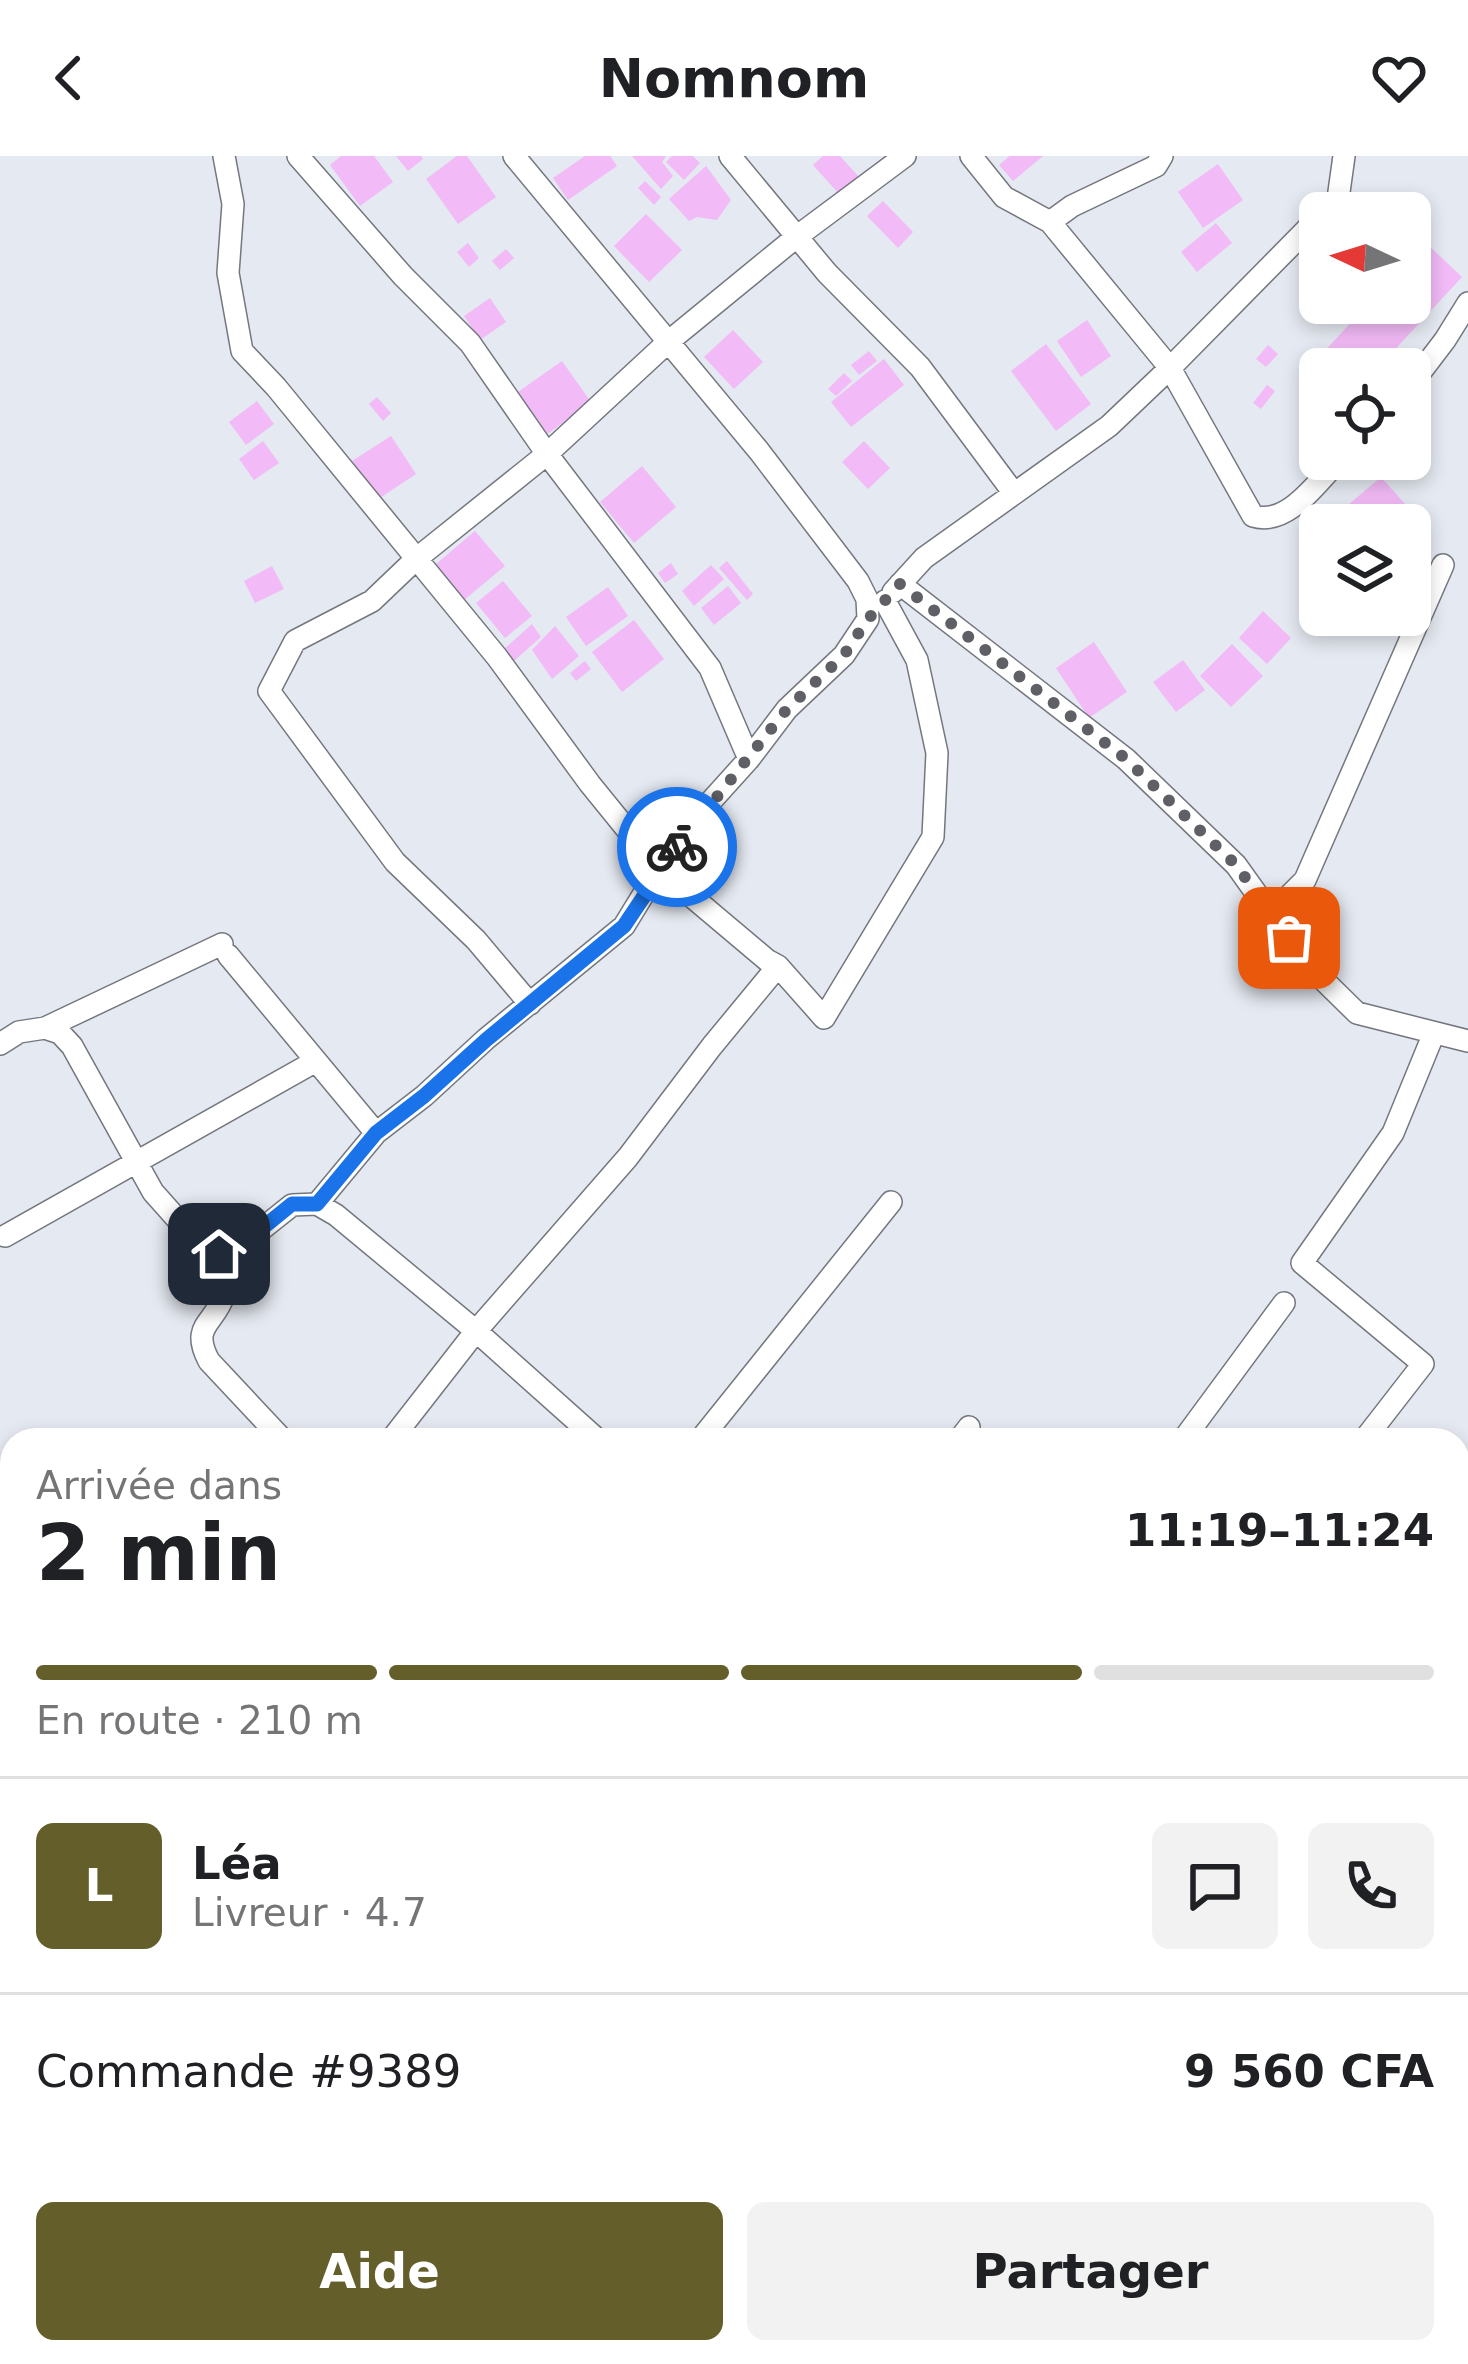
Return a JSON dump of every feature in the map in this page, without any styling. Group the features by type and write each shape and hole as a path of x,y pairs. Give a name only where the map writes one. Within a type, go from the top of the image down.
{"street":[{"path":"224,156 233,204 228,273 242,351 497,657 659,869 778,966 824,1018 933,837 937,753 917,660 892,592"},
{"path":"298,156 403,276 470,343 547,454 710,668 748,759"},
{"path":"514,156 759,451 858,581 867,599 868,619"},
{"path":"730,156 795,238 920,367 1012,492"},
{"path":"530,1004 476,940 395,862 268,691 296,641 373,602 416,559 547,454 668,342 905,156"},
{"path":"971,156 1004,197 1050,223 1170,368 1253,516 1266,520 1279,516 1319,480"},
{"path":"1050,223 1072,206 1156,166 1162,156"},
{"path":"1338,192 1344,156"},
{"path":"317,1204 376,1133 624,926 659,869 712,800 787,709 844,655 868,619 924,558 1109,426 1299,238"},
{"path":"1431,365 1459,337 1468,304"},
{"path":"1271,914 1305,880 1443,565"},
{"path":"892,592 1126,759 1236,865 1306,963 1357,1013 1468,1041"},
{"path":"0,1044 225,949 376,1133"},
{"path":"401,1428 476,1331 628,1156 778,966"},
{"path":"45,1028 60,1033 72,1046 153,1192 202,1247 219,1254 233,1252 292,1204 317,1204 476,1331 585,1428"},
{"path":"1373,1428 1423,1364 1302,1263 1393,1133 1434,1033"},
{"path":"5,1236 316,1061"},
{"path":"710,1428 891,1202"},
{"path":"219,1254 226,1278 224,1296 202,1329 201,1345 209,1361 272,1428"},
{"path":"1192,1428 1284,1303"}],"building":[{"path":"341,156 374,156 393,182 360,206 330,165"},
{"path":"396,156 421,156 423,159 408,171"},
{"path":"457,156 467,156 496,197 458,224 426,179"},
{"path":"585,156 610,156 617,166 568,200 553,178"},
{"path":"632,156 666,156 662,162 673,176 661,189"},
{"path":"672,156 693,156 700,163 684,180 666,162"},
{"path":"823,156 840,156 859,177 840,195 813,165"},
{"path":"1010,156 1043,156 1013,181 999,165"},
{"path":"1218,164 1243,200 1203,228 1178,192"},
{"path":"706,166 731,200 717,220 697,217 689,221 669,199"},
{"path":"645,181 661,197 654,205 638,188"},
{"path":"883,201 913,232 898,248 867,216"},
{"path":"646,214 682,250 649,282 614,246"},
{"path":"1216,223 1232,243 1197,272 1181,252"},
{"path":"468,243 479,258 469,267 457,252"},
{"path":"1431,248 1462,277 1431,311"},
{"path":"506,249 514,258 500,270 492,261"},
{"path":"490,298 506,322 480,340 464,316"},
{"path":"1087,320 1111,356 1081,377 1057,341"},
{"path":"1350,324 1419,324 1396,348 1327,348"},
{"path":"733,330 763,362 734,389 704,357"},
{"path":"1046,344 1091,404 1056,431 1011,371"},
{"path":"1268,345 1278,354 1266,367 1256,359"},
{"path":"869,351 877,361 859,375 851,365"},
{"path":"884,359 904,385 851,427 831,402"},
{"path":"562,361 591,402 538,441 508,399"},
{"path":"844,373 852,381 836,396 828,389"},
{"path":"1267,385 1275,391 1261,409 1253,403"},
{"path":"377,397 391,413 383,421 369,404"},
{"path":"257,401 274,424 246,445 229,422"},
{"path":"391,436 416,474 377,500 352,461"},
{"path":"263,441 279,463 254,480 239,459"},
{"path":"864,441 890,468 868,489 842,462"},
{"path":"642,466 676,507 634,543 600,502"},
{"path":"1384,480 1405,504 1349,504"},
{"path":"475,531 505,566 458,605 429,570"},
{"path":"727,561 753,594 747,600 719,568"},
{"path":"671,563 678,574 665,583 658,573"},
{"path":"711,565 724,579 694,606 682,591"},
{"path":"272,566 284,589 255,603 244,581"},
{"path":"503,581 532,616 505,638 476,603"},
{"path":"728,586 741,603 714,625 701,608"},
{"path":"608,587 628,616 586,646 566,617"},
{"path":"1263,611 1291,638 1267,664 1239,638"},
{"path":"634,620 664,659 622,692 592,652"},
{"path":"532,624 541,637 505,669 495,657"},
{"path":"555,626 579,656 552,679 532,650"},
{"path":"1094,642 1127,692 1089,718 1056,668"},
{"path":"1232,644 1263,676 1231,707 1200,676"},
{"path":"1183,660 1205,690 1176,712 1153,682"},
{"path":"585,661 591,669 576,681 570,673"}],"way so far":[{"path":"677,847 787,709 844,655 900,584 1126,759 1236,865 1289,938"}],"route":[{"path":"219,1254 233,1252 292,1204 317,1204 376,1133 624,926 677,847"}]}
